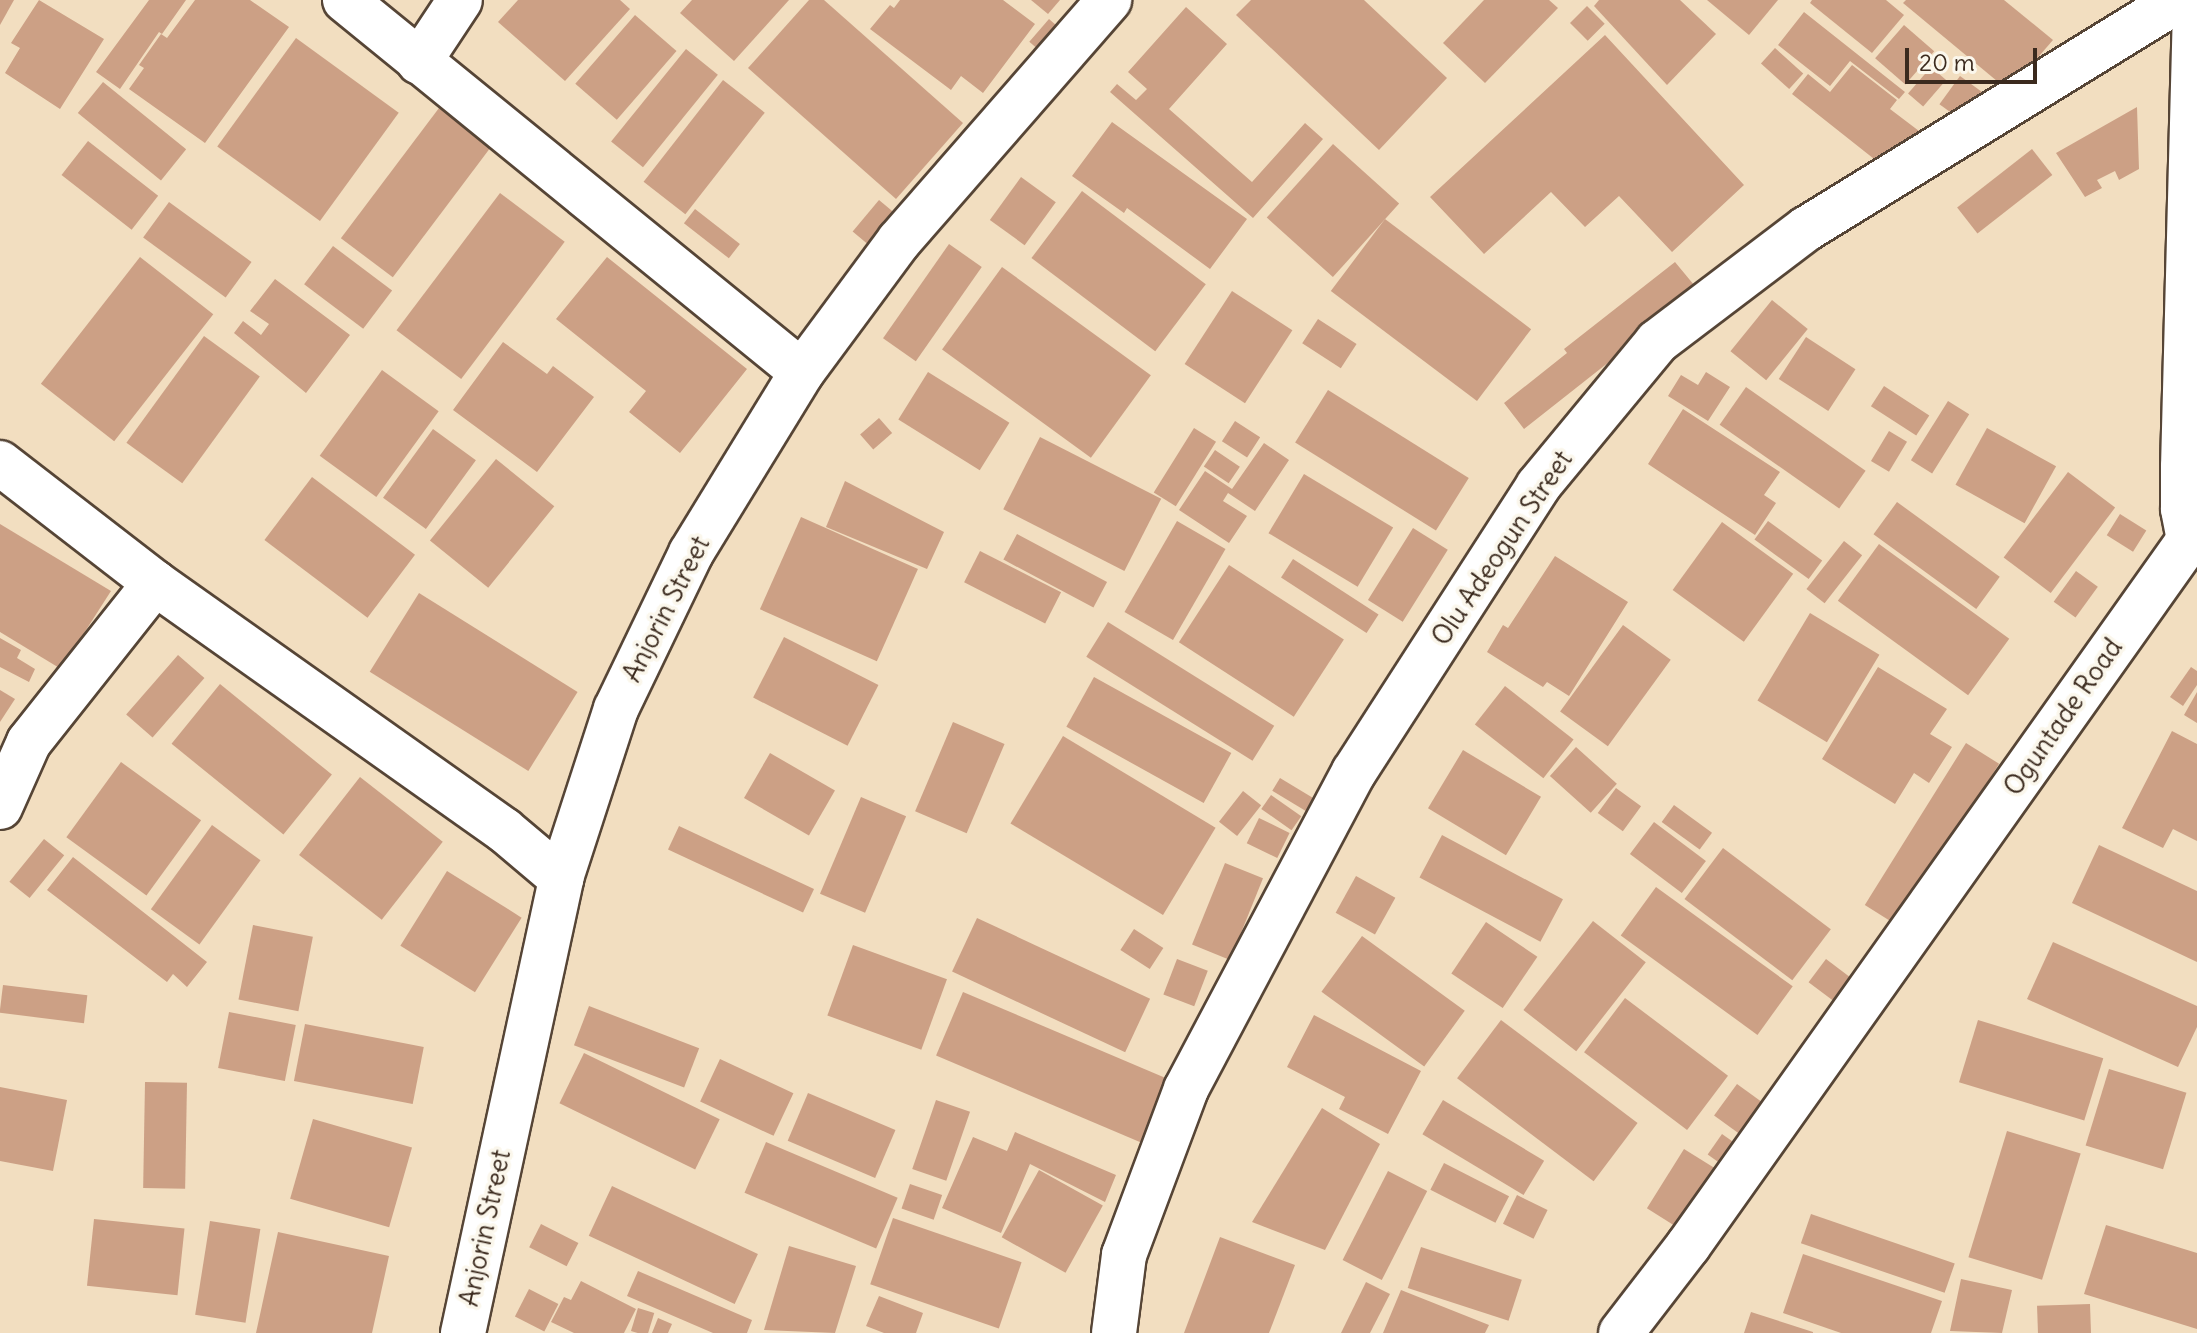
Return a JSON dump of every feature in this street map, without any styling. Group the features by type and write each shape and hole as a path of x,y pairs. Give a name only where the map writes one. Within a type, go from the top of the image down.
{"street":[{"path":"345,0 802,372"},
{"path":"419,62 460,0"},
{"name":"Anjorin Street","path":"463,1333 561,878 616,709 691,553 802,372 899,241 1109,0"},
{"name":"Olu Adeogun Street","path":"1114,1333 1124,1255 1186,1089 1354,772 1538,486 1657,342 1806,229 2178,0"},
{"name":"Oguntade Road","path":"1621,1333 1688,1246 2193,542 2183,509 2183,467 2195,0"},
{"path":"0,463 155,583 504,830 561,878"},
{"path":"0,807 29,742 155,583"}],"building":[{"path":"0,0 14,0 0,25"},
{"path":"39,0 104,39 60,109 5,73 20,48 11,43"},
{"path":"149,0 186,0 162,34 159,32 120,89 96,72"},
{"path":"195,0 250,0 289,27 205,143 129,89 144,68 139,65 161,34 167,38"},
{"path":"518,0 620,0 630,9 565,81 498,22"},
{"path":"692,0 789,0 734,61 680,13"},
{"path":"809,0 824,0 963,123 896,199 748,68"},
{"path":"900,0 1003,0 1035,24 983,93 961,76 951,90 870,29 890,5 894,8"},
{"path":"1031,0 1060,0 1048,14"},
{"path":"1251,0 1364,0 1447,78 1379,150 1236,15"},
{"path":"1484,0 1549,0 1558,8 1485,83 1443,43"},
{"path":"1599,0 1680,0 1716,34 1667,85 1594,6"},
{"path":"1707,0 1778,0 1749,35"},
{"path":"1812,0 1886,0 1904,15 1872,53 1810,3"},
{"path":"1906,0 2004,0 2053,40 2009,91 1903,3"},
{"path":"1587,6 1605,24 1588,41 1570,23"},
{"path":"1186,7 1227,44 1169,109 1252,182 1305,123 1323,139 1253,218 1110,92 1117,84 1136,100 1147,89 1128,72"},
{"path":"1804,12 1905,92 1899,99 1850,61 1830,86 1778,45"},
{"path":"635,15 677,51 617,120 575,84"},
{"path":"1049,19 1072,39 1052,61 1029,42"},
{"path":"1904,25 1934,51 1905,84 1875,58"},
{"path":"1605,35 1744,185 1672,252 1619,196 1585,227 1551,192 1484,254 1430,197"},
{"path":"296,38 399,113 320,221 217,146"},
{"path":"1775,48 1803,73 1789,89 1761,64"},
{"path":"686,49 718,75 643,167 611,141"},
{"path":"1852,65 1897,100 1890,109 1919,131 1888,170 1792,94 1808,74 1830,92"},
{"path":"1931,67 1946,80 1923,107 1908,93"},
{"path":"1960,76 1986,95 1965,123 1939,104"},
{"path":"723,80 765,113 685,214 644,182"},
{"path":"103,82 186,149 161,180 78,113"},
{"path":"2137,107 2139,169 2119,180 2115,171 2097,180 2102,188 2085,197 2056,153"},
{"path":"439,108 491,147 393,277 341,238"},
{"path":"1112,122 1247,219 1210,269 1127,208 1124,213 1072,176"},
{"path":"88,141 158,196 132,230 62,175"},
{"path":"1333,144 1399,204 1333,277 1267,218"},
{"path":"2032,149 2052,175 1977,233 1957,207"},
{"path":"1021,177 1056,202 1025,245 990,220"},
{"path":"1082,191 1206,284 1155,351 1031,258"},
{"path":"500,193 565,242 461,379 396,330"},
{"path":"879,200 905,222 879,253 853,231"},
{"path":"169,202 252,262 226,298 143,238"},
{"path":"695,209 740,244 729,258 684,223"},
{"path":"1385,219 1531,329 1477,401 1331,291"},
{"path":"949,244 982,267 916,361 883,338"},
{"path":"333,246 392,291 363,329 304,284"},
{"path":"140,257 213,314 114,441 41,384"},
{"path":"607,257 747,369 680,453 629,412 646,391 556,319"},
{"path":"1675,262 1699,291 1524,429 1504,403 1567,353 1564,349"},
{"path":"1002,267 1151,375 1091,458 942,350"},
{"path":"275,279 350,335 306,393 234,333 243,321 261,335 269,324 250,311"},
{"path":"1232,291 1292,330 1245,403 1185,364"},
{"path":"1772,300 1808,329 1766,380 1730,351"},
{"path":"1318,319 1357,344 1341,368 1302,343"},
{"path":"204,336 260,377 182,483 126,443"},
{"path":"1806,337 1855,369 1828,411 1779,379"},
{"path":"503,342 547,374 553,366 594,397 537,472 453,410"},
{"path":"382,370 439,411 376,497 320,456"},
{"path":"928,372 1009,423 980,470 898,419"},
{"path":"1706,372 1730,387 1708,421 1668,396 1681,375 1698,385"},
{"path":"1884,386 1929,415 1916,436 1871,406"},
{"path":"1746,387 1866,471 1839,508 1720,425"},
{"path":"1328,390 1469,478 1436,531 1295,443"},
{"path":"1948,401 1969,414 1932,474 1911,460"},
{"path":"1683,409 1780,472 1764,495 1776,503 1755,535 1648,464"},
{"path":"879,418 892,433 873,449 860,434"},
{"path":"1235,421 1260,437 1247,457 1222,441"},
{"path":"1194,428 1216,442 1176,506 1154,492"},
{"path":"1987,428 2056,466 2025,523 1955,485"},
{"path":"433,429 476,460 426,529 383,498"},
{"path":"1889,431 1907,442 1889,472 1871,461"},
{"path":"1040,437 1161,499 1124,571 1003,509"},
{"path":"1264,443 1289,460 1255,511 1228,493 1223,501 1247,516 1229,543 1179,510 1205,471 1232,489"},
{"path":"1215,450 1240,467 1229,483 1204,467"},
{"path":"496,459 554,506 488,588 430,541"},
{"path":"2068,472 2115,508 2051,593 2004,557"},
{"path":"1304,474 1393,528 1358,587 1268,533"},
{"path":"312,477 415,555 367,618 264,540"},
{"path":"845,481 944,532 927,569 826,527"},
{"path":"1897,502 2000,577 1976,609 1873,534"},
{"path":"2120,514 2146,530 2133,552 2107,535"},
{"path":"801,517 918,569 877,661 760,609"},
{"path":"1177,521 1225,549 1173,640 1124,612"},
{"path":"1768,521 1822,560 1809,579 1754,540"},
{"path":"1722,522 1793,574 1744,642 1673,590"},
{"path":"0,524 111,591 61,669 0,632"},
{"path":"1413,528 1448,550 1403,622 1368,600"},
{"path":"1017,534 1107,582 1093,607 1003,560"},
{"path":"1844,541 1862,555 1825,603 1806,589"},
{"path":"1879,544 2009,639 1968,695 1838,601"},
{"path":"980,551 1061,592 1045,623 964,582"},
{"path":"1555,556 1628,602 1569,696 1547,682 1543,687 1487,652 1503,625 1508,628"},
{"path":"1293,559 1379,615 1367,633 1281,577"},
{"path":"1229,565 1344,640 1294,717 1179,642"},
{"path":"2076,571 2098,587 2076,618 2054,602"},
{"path":"419,593 578,692 528,771 370,672"},
{"path":"1810,613 1879,655 1827,742 1757,700"},
{"path":"1108,622 1274,726 1252,761 1086,657"},
{"path":"1623,625 1671,660 1608,746 1560,712"},
{"path":"784,637 878,685 848,746 753,698"},
{"path":"0,638 21,650 17,658 35,669 29,682 0,667"},
{"path":"178,655 204,678 153,738 126,715"},
{"path":"1878,667 1947,709 1930,734 1952,747 1929,783 1914,773 1895,804 1822,759"},
{"path":"2191,667 2197,671 2197,685 2183,706 2170,697"},
{"path":"1094,677 1231,753 1204,803 1066,727"},
{"path":"220,684 332,775 283,834 172,744"},
{"path":"1505,686 1574,740 1543,778 1475,725"},
{"path":"0,690 15,699 0,722"},
{"path":"2197,692 2197,723 2184,715"},
{"path":"953,722 1005,744 967,833 915,811"},
{"path":"2172,731 2197,744 2197,841 2173,829 2163,848 2122,828"},
{"path":"1063,736 1216,828 1163,915 1010,823"},
{"path":"1966,743 1999,764 1898,926 1865,905"},
{"path":"1576,747 1617,784 1591,813 1550,776"},
{"path":"1463,750 1541,797 1506,855 1428,808"},
{"path":"770,753 835,790 809,836 744,798"},
{"path":"121,762 201,820 146,895 66,837"},
{"path":"360,777 443,842 382,920 299,855"},
{"path":"1280,778 1316,800 1308,812 1272,791"},
{"path":"1616,788 1641,806 1623,831 1598,813"},
{"path":"1243,791 1261,805 1237,836 1219,822"},
{"path":"1271,795 1301,816 1292,830 1261,809"},
{"path":"861,797 906,816 865,913 820,894"},
{"path":"1674,805 1712,833 1700,850 1662,822"},
{"path":"1259,818 1290,833 1277,858 1247,843"},
{"path":"1654,822 1706,861 1682,893 1630,854"},
{"path":"212,825 261,860 199,944 151,909"},
{"path":"679,826 814,889 803,913 668,850"},
{"path":"1442,835 1563,899 1540,942 1419,877"},
{"path":"44,839 64,855 30,898 9,882"},
{"path":"2099,845 2197,891 2197,962 2072,903"},
{"path":"1723,848 1831,929 1792,980 1684,899"},
{"path":"73,857 207,962 187,987 173,974 167,982 47,890"},
{"path":"1225,863 1263,878 1230,960 1192,945"},
{"path":"447,871 522,918 475,992 400,946"},
{"path":"1356,876 1395,898 1375,935 1336,913"},
{"path":"1656,887 1793,986 1757,1035 1621,936"},
{"path":"977,918 1150,999 1125,1052 952,971"},
{"path":"1593,921 1646,962 1576,1051 1523,1010"},
{"path":"1486,922 1537,957 1503,1008 1451,973"},
{"path":"253,925 313,937 298,1011 238,1000"},
{"path":"1134,929 1163,948 1150,969 1120,950"},
{"path":"1362,936 1465,1011 1424,1066 1321,992"},
{"path":"2053,942 2197,1006 2197,1027 2178,1067 2027,999"},
{"path":"853,945 947,979 921,1050 827,1015"},
{"path":"1177,959 1208,971 1194,1006 1163,994"},
{"path":"1826,959 1855,981 1837,1004 1809,982"},
{"path":"3,985 87,995 84,1023 0,1013"},
{"path":"963,992 1167,1079 1140,1142 936,1056"},
{"path":"1625,998 1728,1076 1687,1130 1584,1052"},
{"path":"589,1006 699,1048 684,1087 574,1045"},
{"path":"229,1012 296,1025 285,1081 218,1068"},
{"path":"1314,1015 1421,1071 1388,1134 1339,1109 1345,1097 1287,1067"},
{"path":"1501,1020 1638,1123 1594,1181 1457,1078"},
{"path":"1978,1020 2103,1058 2084,1120 1959,1082"},
{"path":"305,1024 424,1047 413,1104 294,1081"},
{"path":"584,1053 720,1119 695,1170 559,1103"},
{"path":"720,1059 793,1093 774,1136 700,1102"},
{"path":"2109,1069 2186,1093 2163,1169 2086,1146"},
{"path":"145,1082 187,1083 185,1189 143,1188"},
{"path":"1737,1084 1763,1103 1740,1134 1714,1116"},
{"path":"0,1087 67,1100 53,1171 0,1161"},
{"path":"808,1093 895,1130 875,1178 788,1141"},
{"path":"936,1100 970,1112 946,1181 912,1169"},
{"path":"1443,1100 1544,1161 1524,1195 1422,1134"},
{"path":"1322,1108 1380,1144 1325,1250 1252,1222"},
{"path":"313,1119 412,1147 389,1227 290,1199"},
{"path":"2007,1131 2081,1154 2042,1280 1968,1257"},
{"path":"1015,1132 1116,1175 1105,1202 1030,1164 1001,1233 942,1208 973,1137 1007,1151"},
{"path":"1722,1134 1738,1145 1723,1165 1708,1154"},
{"path":"766,1142 898,1198 876,1249 745,1193"},
{"path":"1684,1149 1715,1168 1677,1227 1647,1208"},
{"path":"1444,1163 1509,1196 1495,1223 1430,1190"},
{"path":"1039,1170 1103,1205 1066,1273 1002,1237"},
{"path":"1388,1171 1427,1191 1382,1280 1343,1260"},
{"path":"910,1184 942,1195 934,1220 902,1209"},
{"path":"612,1186 758,1254 735,1304 589,1236"},
{"path":"1517,1195 1548,1210 1534,1239 1503,1224"},
{"path":"1811,1214 1955,1263 1945,1293 1801,1243"},
{"path":"893,1218 1022,1262 999,1328 870,1284"},
{"path":"94,1219 185,1229 177,1295 87,1286"},
{"path":"210,1221 260,1229 246,1323 195,1315"},
{"path":"541,1224 578,1243 567,1266 529,1247"},
{"path":"2106,1225 2197,1253 2197,1329 2084,1294"},
{"path":"278,1232 389,1256 372,1333 256,1333"},
{"path":"1220,1237 1295,1265 1269,1333 1184,1333"},
{"path":"789,1246 856,1266 835,1333 764,1330"},
{"path":"1421,1247 1522,1280 1509,1321 1408,1288"},
{"path":"1803,1254 1942,1301 1931,1333 1841,1333 1783,1313"},
{"path":"638,1271 752,1320 747,1333 713,1333 627,1296"},
{"path":"1961,1279 2012,1290 2002,1333 1950,1331"},
{"path":"581,1281 636,1309 624,1333 574,1333 551,1322 564,1297 571,1300"},
{"path":"1366,1282 1390,1294 1370,1333 1341,1333"},
{"path":"529,1289 558,1304 544,1332 515,1317"},
{"path":"1401,1290 1489,1325 1485,1333 1383,1333"},
{"path":"879,1296 923,1313 916,1333 884,1333 866,1326"},
{"path":"2090,1304 2091,1333 2038,1333 2037,1306"},
{"path":"638,1308 654,1313 648,1333 631,1331"},
{"path":"1751,1312 1813,1332 1813,1333 1744,1333"},
{"path":"658,1318 672,1324 668,1333 652,1333"}]}
